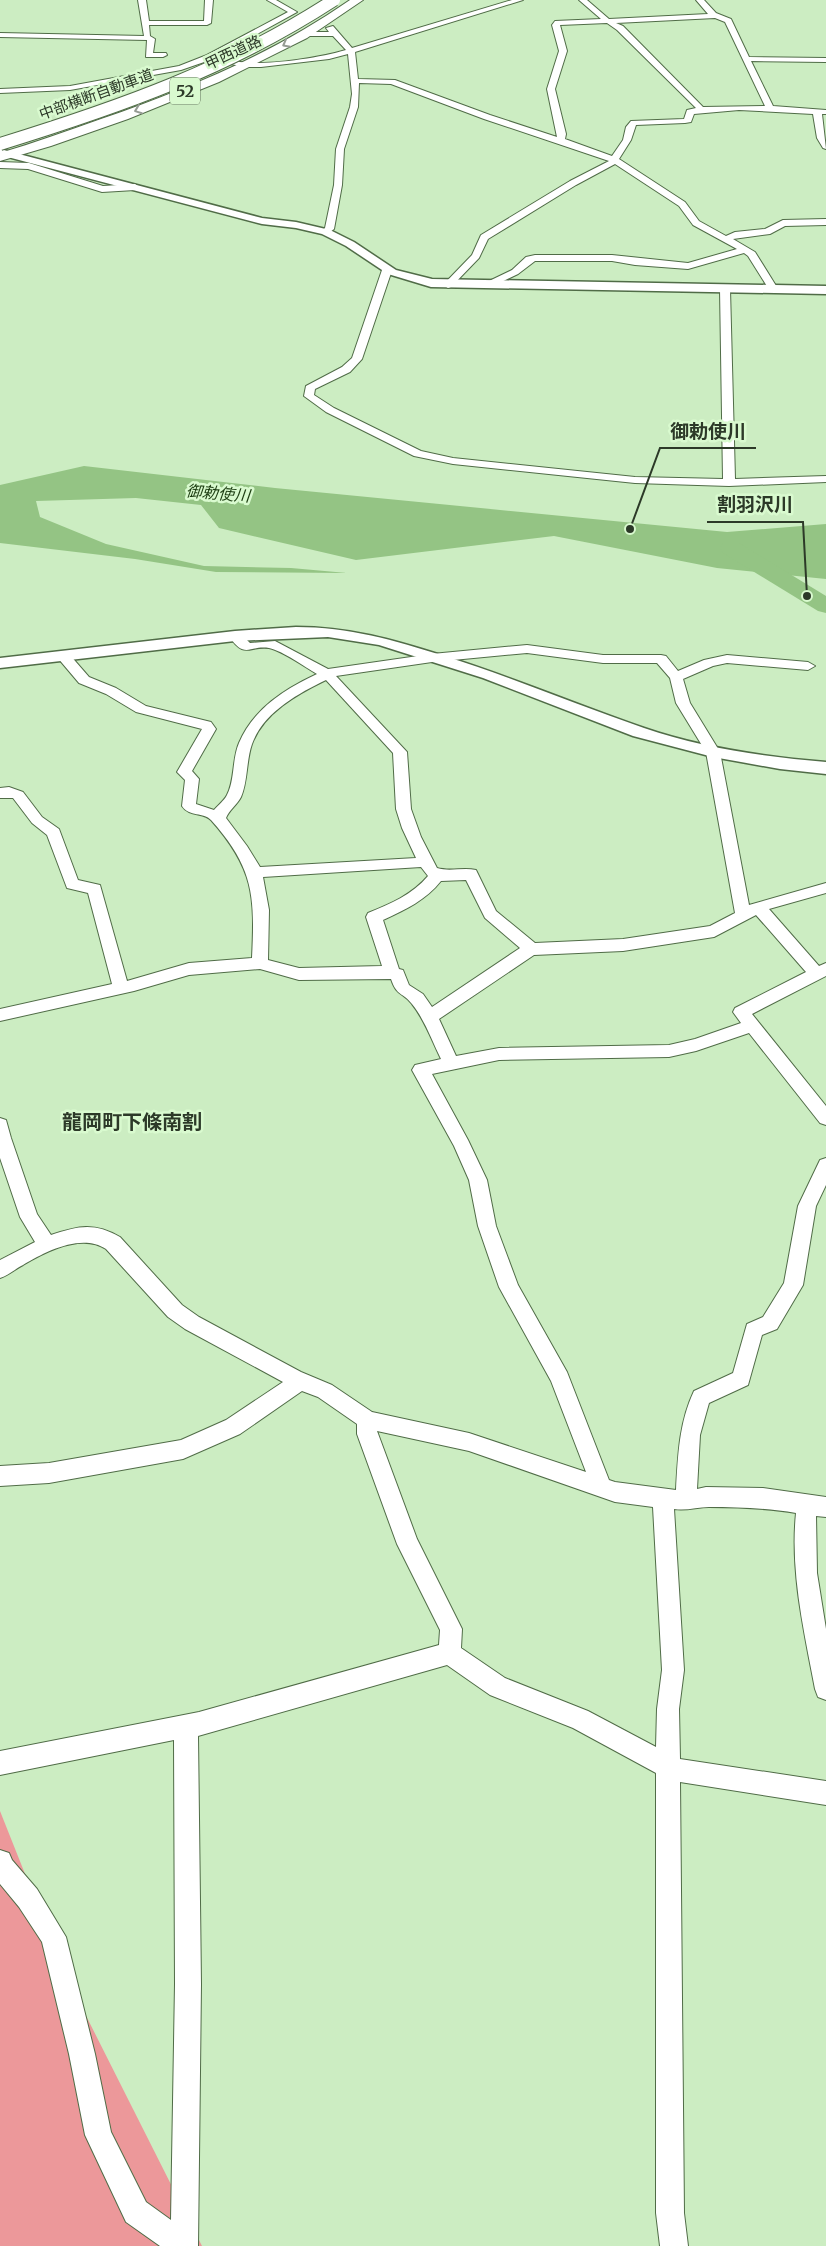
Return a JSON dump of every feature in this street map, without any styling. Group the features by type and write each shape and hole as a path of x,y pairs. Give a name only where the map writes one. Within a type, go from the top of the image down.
{"highway":[{"name":"甲西道路","path":"0,139 119,100 266,35 324,0"},
{"name":"中部横断自動車道","path":"0,144 101,111 202,71 271,38 334,0"},
{"name":"甲西道路","path":"3,154 143,108 246,65 306,34 358,0"}],"street":[{"path":"142,0 148,38 151,39 149,55 163,55"},
{"path":"146,23 207,23 209,0"},
{"path":"0,91 70,88 181,68 214,58 293,12 271,0"},
{"path":"214,58 246,65 296,62 352,51 519,0"},
{"path":"583,0 608,21 620,28 701,109"},
{"path":"700,0 716,16 728,21 771,110"},
{"path":"560,141 562,134 551,89 563,51 556,25 562,22 716,16"},
{"path":"326,232 329,229 338,185 340,148 354,107 356,94 352,51 330,28"},
{"path":"306,34 337,34"},
{"path":"0,35 148,38"},
{"path":"746,59 826,60"},
{"path":"354,81 392,82 479,115 615,160 682,204 696,223 752,254 773,289"},
{"path":"448,284 476,256 484,237 615,160 630,134 631,124 685,121 688,120 690,112 701,109 822,112 821,138 826,146"},
{"path":"3,154 262,221 296,225 326,232 350,244 388,270 418,281 488,285 826,290"},
{"path":"0,165 29,166 102,190 135,187"},
{"path":"726,239 741,234 768,232 783,223 826,222"},
{"path":"488,285 516,272 529,260 535,258 612,258 634,262 688,266 745,250"},
{"path":"388,270 357,359 349,369 317,382 310,388 309,396 330,410 418,454 434,458 606,479 729,482 826,479"},
{"path":"725,289 729,482"},
{"path":"0,663 234,636 328,632 382,641 489,675 640,732 713,752 780,764 826,768"},
{"path":"234,636 248,647 270,644 327,674 400,752 402,767 401,798 410,830 431,872 442,876 471,874 490,914 532,949"},
{"path":"260,963 261,904 254,872 248,859 218,819 234,796 245,744 257,721 265,712 309,682 335,671 432,658 527,649 603,659 661,659 676,677 683,703 713,752 743,916"},
{"path":"64,657 84,680 110,691 141,709 206,725 209,729 184,772 192,779 189,806 196,810 219,816"},
{"path":"676,677 709,663 727,659 808,666"},
{"path":"0,793 9,792 18,796 37,820 54,832 72,884 95,889 121,988"},
{"path":"254,872 299,871 426,862"},
{"path":"392,973 374,917 415,898 429,887 438,874"},
{"path":"430,1017 522,952 532,949 623,945 714,931 758,907 826,888"},
{"path":"758,907 822,972 741,1012 826,1118"},
{"path":"0,1015 167,977 189,969 260,963 299,974 392,973 397,974 402,988 417,998 430,1017 451,1063"},
{"path":"602,1488 560,1378 509,1287 487,1226 478,1180 462,1145 421,1070 499,1054 669,1051 696,1045 752,1026"},
{"path":"1,1134 29,1217 48,1245"},
{"path":"674,2246 670,2213 668,1709 674,1670 674,1499 691,1424 701,1397 741,1380 754,1330 770,1323 794,1284 806,1206 826,1165"},
{"path":"0,1270 39,1247 88,1234 102,1236 113,1244 175,1310 192,1323 301,1381 325,1391 367,1420 469,1442 615,1492 674,1499 706,1497 763,1498 816,1506 804,1528 806,1562 826,1689"},
{"path":"0,1476 49,1473 182,1449 234,1427 301,1381"},
{"path":"367,1420 367,1434 408,1544 451,1629 449,1653"},
{"path":"0,1763 186,1726 449,1653"},
{"path":"449,1653 498,1687 580,1719 668,1766 684,1772 826,1793"},
{"path":"184,2246 188,1984 186,1726"},
{"path":"0,1862 2,1868 28,1898 53,1937 82,2054 98,2134 136,2212 184,2246"}],"shaded area":[{"path":"0,1811 64,1972 202,2246 0,2246"}],"water":[{"path":"84,466 275,488 727,532 826,524 826,579 717,568 554,536 356,560 219,528 201,505 136,498 36,501 40,517 106,544 204,566 291,568 347,573 216,572 135,559 0,543 0,485"}],"waterway":[{"path":"731,548 826,606"}],"place":[{"name":"御勅使川","path":"630,529"},
{"name":"割羽沢川","path":"807,596"}],"district":[{"name":"龍岡町下條南割","path":"132,1121"}]}
